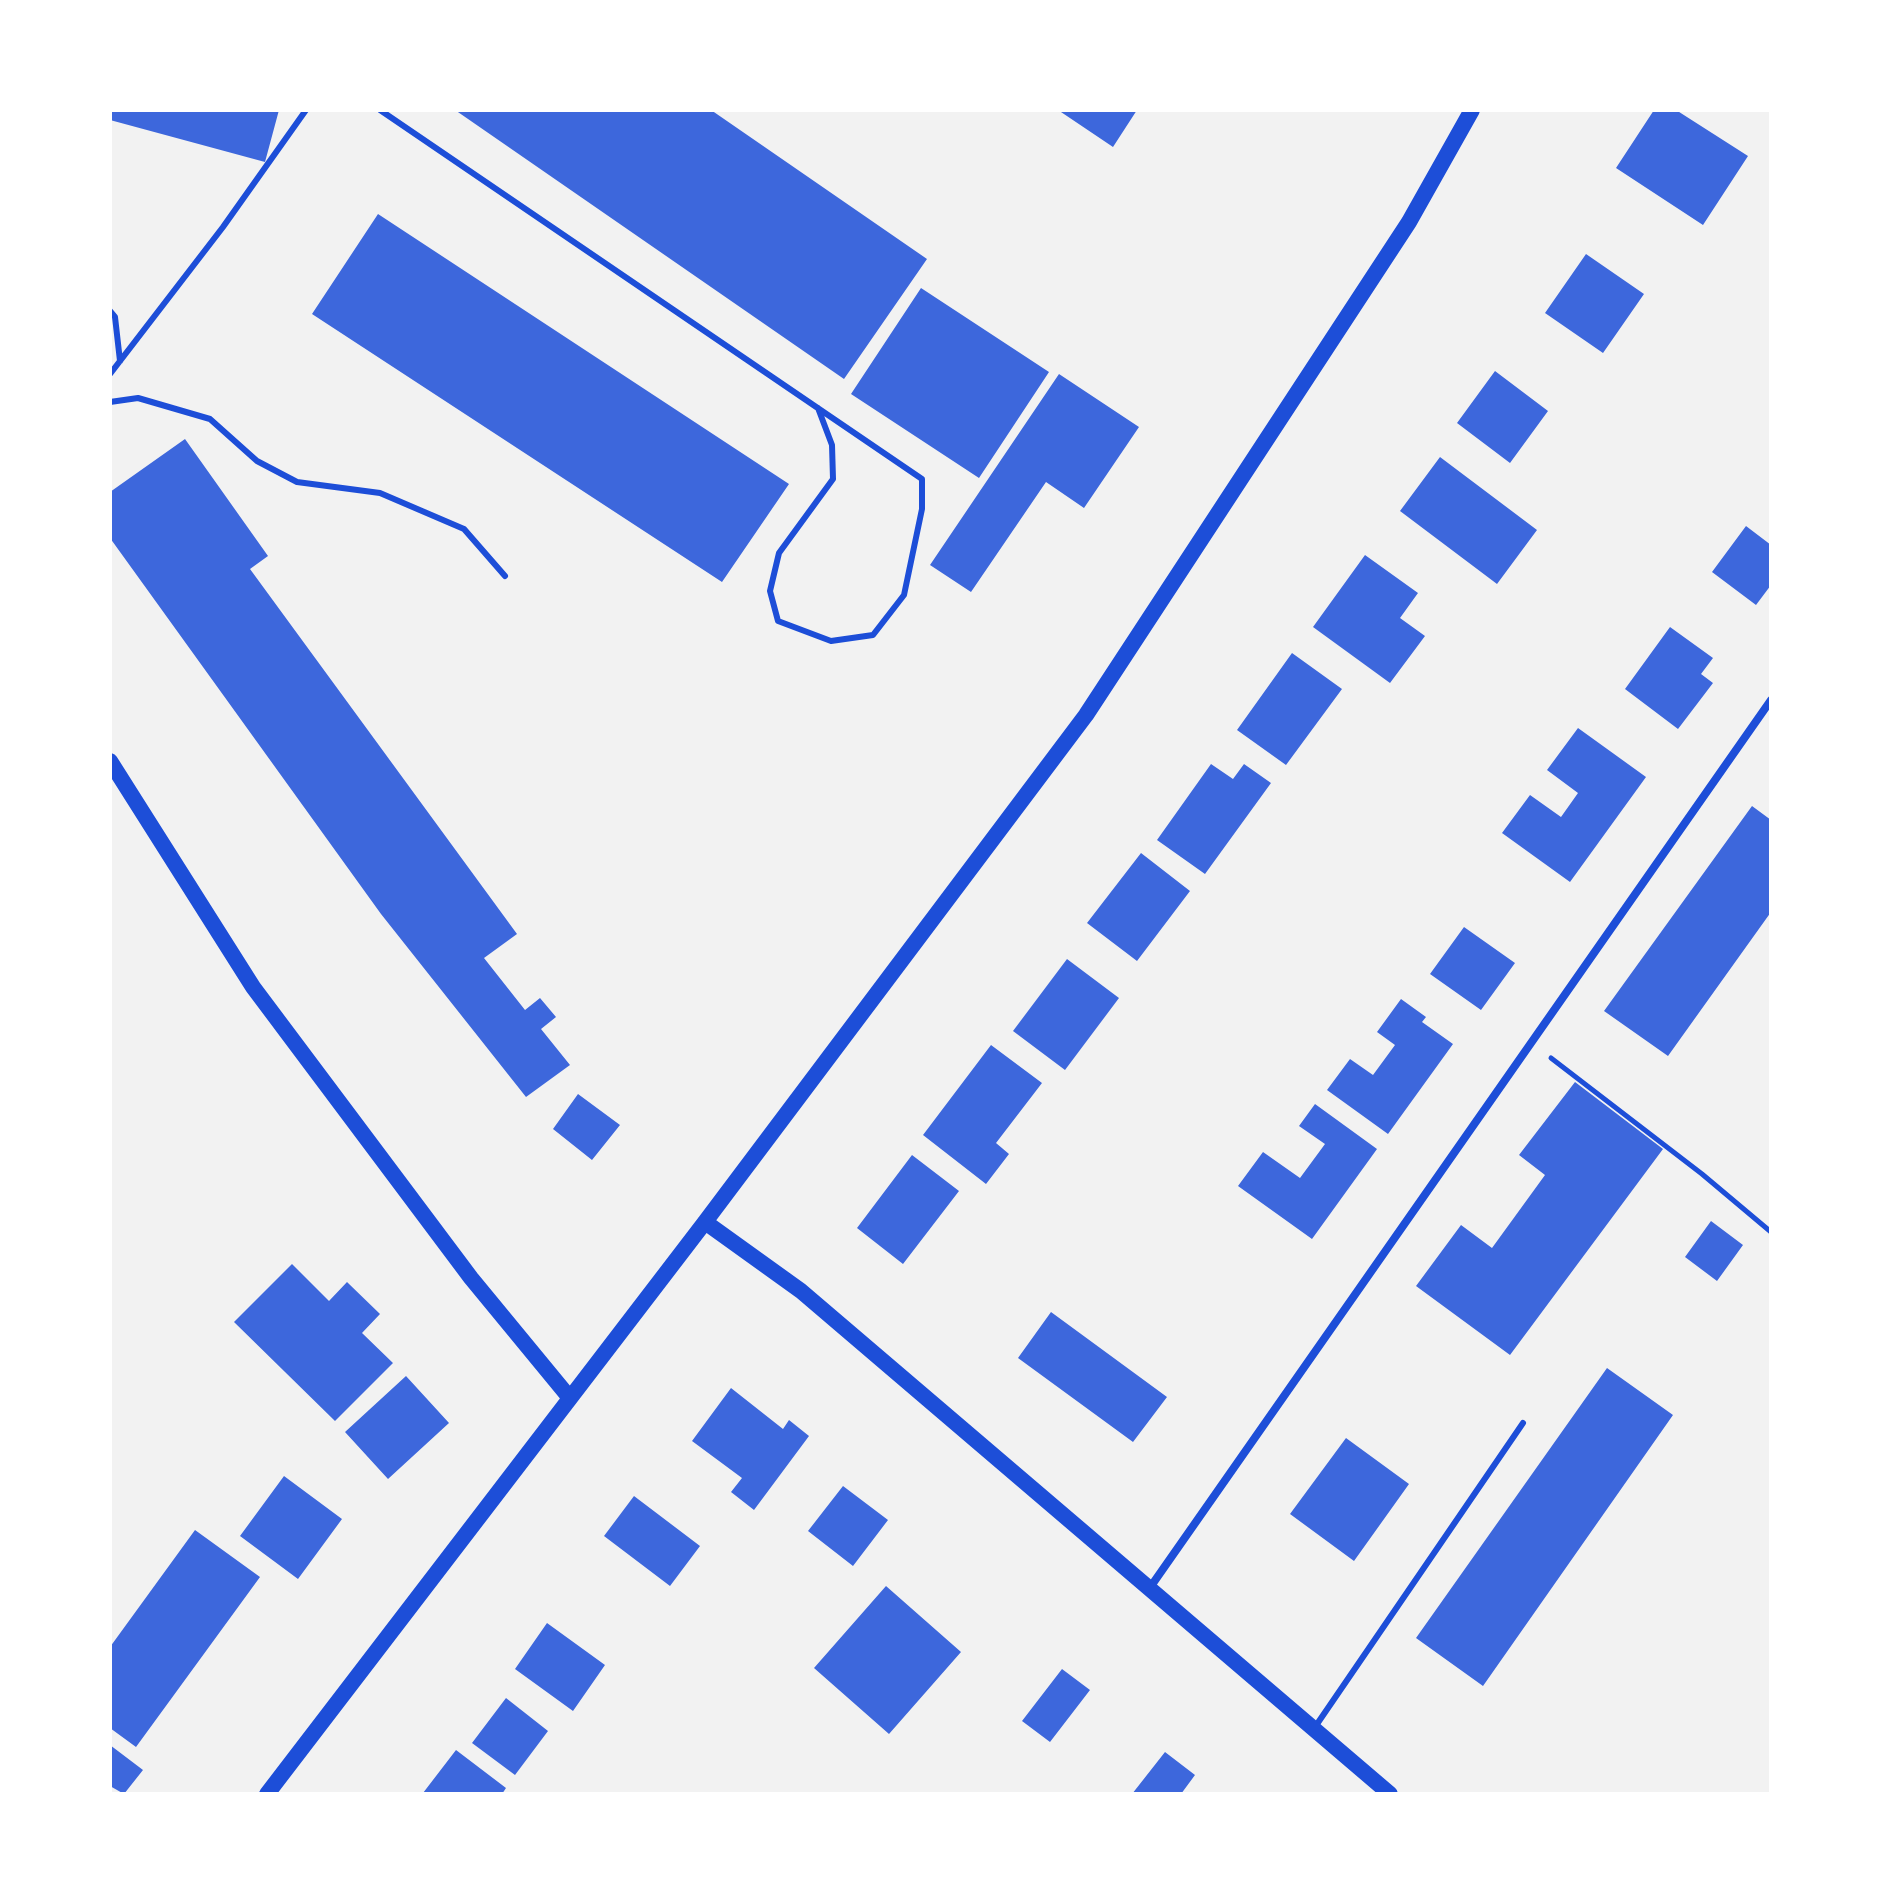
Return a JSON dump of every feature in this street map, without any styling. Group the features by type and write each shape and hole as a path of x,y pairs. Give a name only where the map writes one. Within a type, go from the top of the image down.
{"main road":[{"path":"267,1794 705,1222 1086,715 1409,222 1472,110"},
{"path":"112,769 253,987 471,1278 569,1397"},
{"path":"705,1222 801,1291 1390,1794"}],"street":[{"path":"1149,1589 1771,700"}],"lane":[{"path":"110,374 223,227 306,110"},
{"path":"380,110 818,408 922,479 922,509 904,595 873,635 831,641 778,621 770,591 779,553 833,479 832,445 818,408"},
{"path":"110,311 115,317 120,361"},
{"path":"110,402 138,398 210,419 257,461 297,482 380,493 464,529 505,576"},
{"path":"1314,1729 1523,1423"}],"path":[{"path":"1531,1042 1702,1174 1771,1232"}],"building":[{"path":"110,110 279,110 265,162 110,120"},
{"path":"455,110 711,110 927,259 844,379"},
{"path":"1058,110 1137,110 1113,147"},
{"path":"1654,110 1676,110 1748,156 1703,225 1616,168"},
{"path":"378,214 789,484 722,582 312,314"},
{"path":"1586,254 1644,294 1603,353 1545,313"},
{"path":"921,288 1049,372 979,478 851,394"},
{"path":"1495,371 1548,411 1510,463 1457,423"},
{"path":"1059,374 1139,427 1084,508 1046,482 971,592 930,565"},
{"path":"185,439 268,556 250,569 517,934 484,958 525,1010 540,998 556,1017 541,1029 570,1065 526,1097 381,914 110,538 110,492"},
{"path":"1440,457 1537,530 1497,584 1400,511"},
{"path":"1746,526 1771,545 1771,585 1756,605 1712,572"},
{"path":"1365,555 1418,593 1400,618 1425,636 1390,683 1313,627"},
{"path":"1670,627 1713,658 1701,674 1713,683 1678,729 1625,689"},
{"path":"1292,653 1342,689 1286,765 1237,730"},
{"path":"1578,728 1646,777 1570,882 1502,833 1530,795 1561,817 1578,793 1547,770"},
{"path":"1211,764 1233,779 1244,764 1271,783 1205,874 1157,840"},
{"path":"1752,806 1771,820 1771,912 1668,1056 1604,1011"},
{"path":"1141,853 1190,891 1137,961 1087,923"},
{"path":"1464,927 1515,963 1481,1010 1430,974"},
{"path":"1067,959 1119,998 1065,1070 1013,1031"},
{"path":"1401,999 1426,1017 1422,1022 1453,1044 1388,1134 1327,1090 1350,1059 1373,1075 1395,1045 1377,1032"},
{"path":"991,1045 1042,1083 996,1143 1009,1154 986,1184 923,1135"},
{"path":"1575,1082 1663,1149 1510,1355 1416,1286 1461,1225 1492,1248 1545,1175 1519,1155"},
{"path":"578,1094 620,1125 592,1160 553,1129"},
{"path":"1315,1104 1377,1149 1312,1239 1238,1186 1263,1152 1300,1178 1325,1144 1299,1126"},
{"path":"912,1155 959,1191 903,1264 857,1228"},
{"path":"1711,1221 1743,1245 1717,1281 1685,1257"},
{"path":"292,1264 329,1301 347,1282 380,1314 362,1333 393,1363 335,1421 234,1322"},
{"path":"1051,1312 1167,1397 1133,1442 1018,1358"},
{"path":"1607,1368 1673,1415 1483,1686 1416,1638"},
{"path":"406,1376 449,1423 388,1479 345,1432"},
{"path":"731,1388 783,1429 789,1420 809,1436 754,1510 731,1492 742,1478 692,1441"},
{"path":"1346,1438 1409,1484 1354,1561 1290,1514"},
{"path":"284,1476 342,1519 298,1579 240,1536"},
{"path":"843,1486 888,1520 853,1566 808,1531"},
{"path":"634,1496 700,1546 670,1586 604,1536"},
{"path":"195,1530 260,1577 136,1747 110,1728 110,1647"},
{"path":"886,1586 961,1652 889,1734 814,1668"},
{"path":"547,1623 605,1665 573,1711 515,1669"},
{"path":"1062,1669 1090,1690 1050,1742 1022,1721"},
{"path":"506,1698 548,1731 515,1775 472,1743"},
{"path":"110,1745 143,1770 124,1794 110,1786"},
{"path":"456,1750 506,1788 502,1794 423,1793"},
{"path":"1165,1752 1195,1775 1181,1794 1132,1794"}]}
